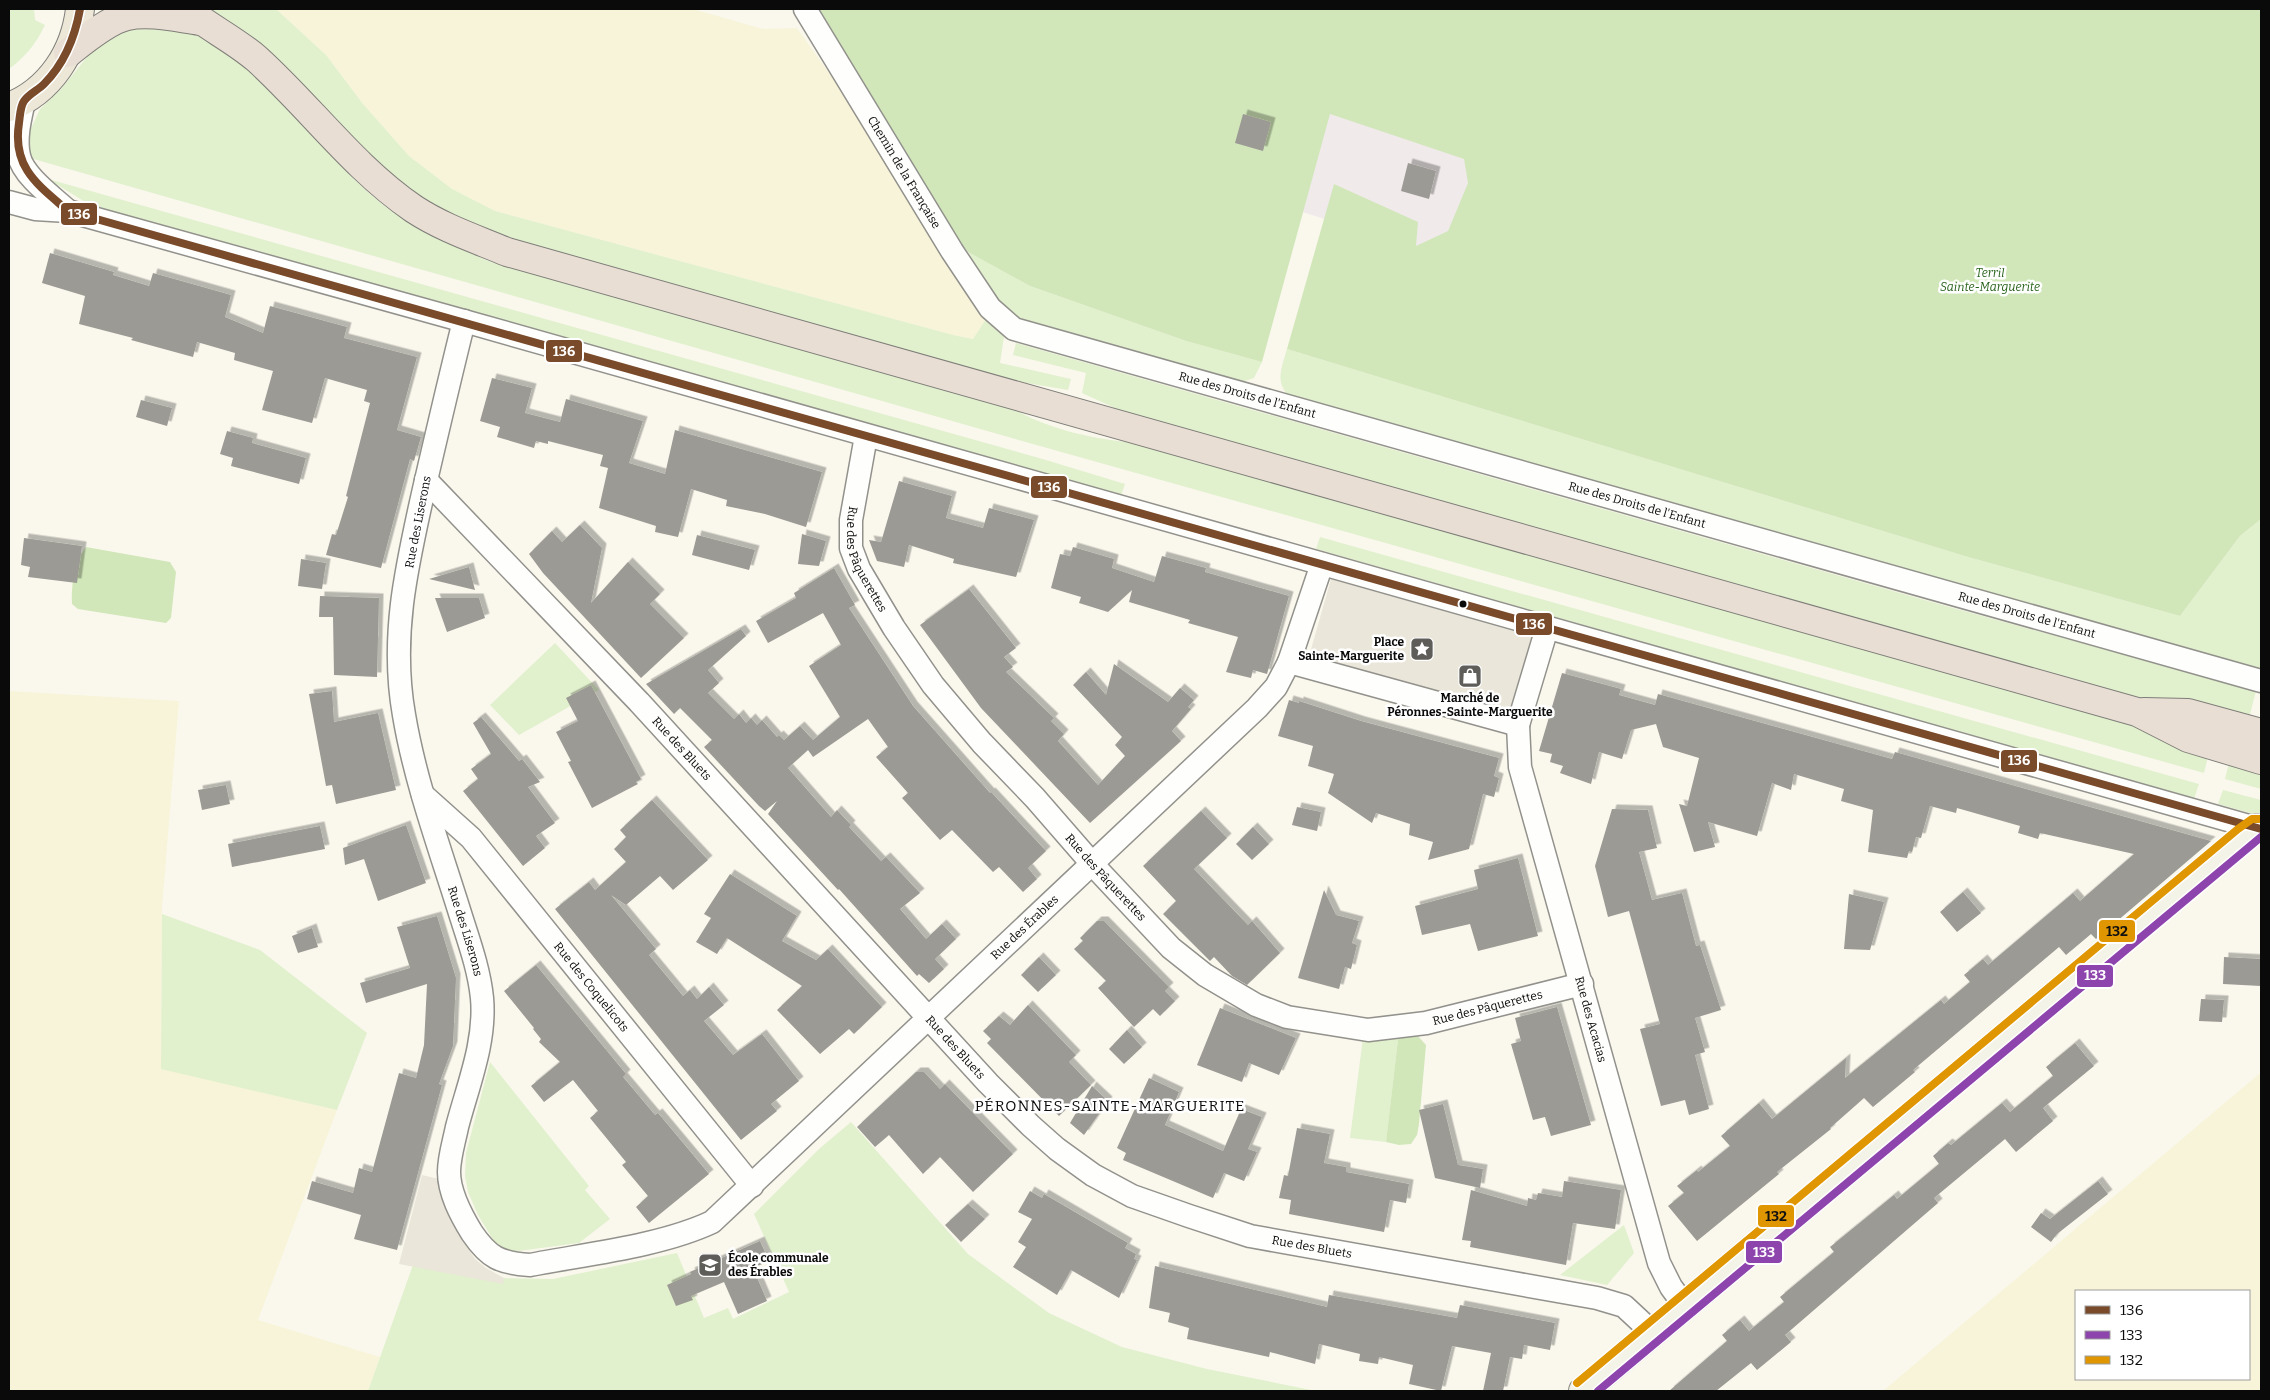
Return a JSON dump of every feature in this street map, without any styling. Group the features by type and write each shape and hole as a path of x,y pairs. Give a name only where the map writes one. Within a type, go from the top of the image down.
{"highway":[{"path":"68,52 88,37 126,16 193,15 256,58 360,165 390,191 415,209 445,226 507,252 2137,712 2188,738 2261,760"},
{"path":"2137,712 2188,713 2261,733"}],"main road":[{"path":"16,104 55,74 68,52 78,28 80,9"}],"street":[{"name":"Chemin de la Française","path":"805,9 952,251 990,308 1014,329"},
{"path":"16,104 18,135 14,164 68,212"},
{"path":"9,202 35,209 68,212 464,321 2258,828"},
{"name":"Rue des Liserons","path":"464,321 411,550 398,632 397,658 404,716 423,795 476,964 482,996 481,1030 477,1056 451,1152 450,1186 456,1204 483,1249 499,1260 513,1264 530,1265 652,1241 694,1230 712,1222 752,1186"},
{"name":"Rue des Droits de l'Enfant","path":"1014,329 2261,681"},
{"name":"Rue des Pâquerettes","path":"866,436 851,520 851,548 859,569 894,628 933,685 1091,863 1171,948 1205,975 1256,1005 1287,1016 1368,1030 1409,1026 1582,984"},
{"name":"Rue des Bluets","path":"426,480 639,702 988,1083 1057,1149 1093,1175 1132,1196 1250,1236 1597,1298 1624,1306 1653,1333"},
{"path":"1322,564 1290,662 1518,726 1547,628"},
{"name":"Rue des Érables","path":"752,1186 1268,696 1285,674 1290,662"},
{"name":"Rue des Acacias","path":"1518,726 1520,767 1659,1263 1671,1287 1685,1306"},
{"name":"Rue des Coquelicots","path":"423,795 471,838 752,1186"},
{"path":"1583,1391 2258,828"}],"shaded area":[{"path":"276,9 693,9 763,29 797,28 836,83 931,238 972,302 986,319 973,339 953,335 495,211 452,189 409,156 363,104 326,55"},
{"path":"1325,105 1486,156 1454,260 1293,209"},
{"name":"Place Sainte-Marguerite","path":"1331,579 1537,638 1514,719 1308,660"},
{"path":"9,691 179,701 162,907 161,1068 337,1110 258,1320 380,1357 368,1391 9,1391"},
{"path":"2259,1074 2261,1075 2261,1391 1883,1391"},
{"path":"422,1175 439,1179 455,1226 465,1244 475,1259 504,1278 503,1284 399,1264"}],"green space":[{"path":"9,9 34,9 35,20 45,25 30,50 9,69"},
{"path":"199,9 276,9 326,55 363,104 409,156 452,189 495,211 953,335 973,339 986,319 1004,337 1000,363 1071,379 1068,390 991,377 505,241 401,189"},
{"name":"Terril Sainte-Marguerite","path":"809,9 2261,9 2261,519 2240,536 2180,616 1968,557 1287,349 1334,184 1418,222 1416,246 1448,231 1468,183 1464,159 1330,114 1262,362 1186,341 1030,286 968,252 924,192"},
{"path":"144,23 184,29 218,46 245,65 270,88 341,165 390,210 426,232 491,262 1017,411 1059,429 1103,439 1134,443 2149,730 2209,752 2204,773 1040,446 30,158 28,135 40,109 61,89 100,41 124,28"},
{"path":"48,179 1046,460 1125,484 1121,496 134,220 90,205"},
{"path":"968,252 1030,286 1186,341 1262,362 1254,378 1242,382 1020,322 989,293"},
{"path":"1016,343 1946,606 2256,691 2248,722 2099,688 1128,414 1082,393 1086,373 1013,355"},
{"path":"1287,349 1968,557 2180,616 2240,536 2261,519 2261,672 1295,401 1284,390 1280,378"},
{"path":"1320,537 2199,784 2194,799 1316,549"},
{"path":"86,547 170,562 176,572 171,618 166,623 78,609 72,604 74,574"},
{"path":"555,643 599,690 519,735 490,705"},
{"path":"2230,759 2261,768 2261,789 2225,779"},
{"path":"2223,790 2261,800 2261,816 2218,804"},
{"path":"162,914 260,950 367,1033 337,1110 161,1069"},
{"path":"1416,1034 1426,1045 1419,1124 1417,1135 1411,1144 1399,1145 1386,1142 1398,1039"},
{"path":"1363,1038 1398,1039 1386,1142 1350,1138"},
{"path":"490,1062 589,1186 585,1190 610,1219 579,1243 511,1252 495,1243 478,1215 468,1192 465,1176 466,1153"},
{"path":"851,1122 968,1254 1049,1313 1122,1347 1207,1369 1316,1391 368,1391 413,1265 499,1278 553,1279 677,1253 704,1318 728,1308 733,1319 789,1292 754,1214 819,1149"},
{"path":"1624,1225 1634,1253 1607,1285 1560,1275"}],"building":[{"path":"1243,114 1271,122 1263,151 1235,143"},
{"path":"1408,163 1436,171 1429,199 1401,191"},
{"path":"50,253 114,272 113,275 149,286 153,273 231,295 225,317 263,333 270,306 347,327 344,338 417,357 397,430 421,437 414,461 410,459 381,568 326,555 332,534 336,535 348,497 346,496 370,403 364,401 367,390 325,378 312,423 262,410 273,371 234,360 235,353 197,342 193,357 131,340 133,338 79,324 85,296 42,283"},
{"path":"492,378 532,388 525,413 560,422 566,399 643,421 629,463 665,474 675,430 822,472 806,527 765,514 726,506 727,500 691,489 678,537 655,532 656,526 599,508 608,468 600,466 603,455 548,441 548,444 536,441 534,448 497,437 500,427 480,421"},
{"path":"141,400 172,408 167,426 136,417"},
{"path":"227,431 253,438 252,443 306,458 299,484 231,466 233,458 220,454"},
{"path":"899,481 952,496 946,518 983,528 989,508 1034,520 1016,577 953,563 954,559 909,545 904,567 877,561 869,540 881,542"},
{"path":"580,525 602,548 591,603 628,562 660,594 650,604 684,638 641,678 543,573 529,554 552,531 562,542"},
{"path":"802,534 826,541 819,566 798,564"},
{"path":"697,535 755,550 749,570 692,555"},
{"path":"24,538 82,546 77,583 28,577 30,567 21,565"},
{"path":"1073,547 1114,559 1112,568 1154,582 1162,556 1206,568 1205,572 1289,596 1267,674 1253,670 1251,678 1226,672 1238,637 1188,623 1190,620 1129,602 1132,590 1108,612 1079,603 1081,597 1051,588 1060,554 1070,556"},
{"path":"301,559 326,563 322,589 298,586"},
{"path":"469,567 475,590 429,579"},
{"path":"834,568 855,605 849,608 913,706 990,793 1046,851 1028,868 1037,879 1023,892 999,867 993,872 952,830 940,840 902,798 908,793 876,757 888,747 868,719 813,757 808,750 788,768 831,817 837,810 851,825 849,827 881,861 886,857 920,893 900,909 926,939 942,924 956,939 935,959 944,969 929,983 919,974 917,976 768,814 777,801 765,811 759,806 704,747 712,740 680,708 674,714 646,684 741,629 746,636 708,670 719,683 708,693 734,719 739,714 746,723 751,718 757,725 762,720 777,737 779,735 784,740 800,726 813,740 840,717 809,666 841,645 823,613 768,643 756,621 796,598 794,593"},
{"path":"969,589 1016,648 1004,657 1013,667 1006,672 1054,718 1051,721 1064,734 1058,741 1098,785 1125,756 1115,745 1122,737 1073,685 1086,672 1106,695 1114,664 1168,702 1180,688 1194,700 1188,707 1191,709 1172,731 1181,741 1090,823 981,708 920,625"},
{"path":"320,596 379,598 377,677 334,675 333,617 319,617"},
{"path":"435,598 479,598 485,618 447,632"},
{"path":"1562,673 1621,689 1619,695 1655,705 1658,694 1892,759 1895,752 2211,841 2096,939 2091,934 2066,955 2059,947 1913,1070 1915,1072 1873,1107 1864,1098 1831,1129 1777,1172 1779,1174 1697,1241 1668,1206 1684,1193 1677,1186 1730,1146 1721,1136 1759,1103 1772,1119 1846,1058 1845,1078 1941,1000 1944,1004 1970,982 1964,975 1983,959 1988,965 2073,893 2080,901 2134,854 2040,833 2038,839 2018,833 2020,826 1957,808 1956,813 1930,806 1921,838 1916,837 1912,852 1909,851 1907,858 1868,852 1873,810 1841,801 1844,789 1794,774 1791,790 1772,783 1757,836 1708,822 1715,847 1694,852 1679,804 1687,806 1699,758 1663,747 1656,724 1631,730 1622,759 1599,752 1591,784 1560,773 1563,766 1550,762 1552,754 1539,751"},
{"path":"591,685 641,779 636,782 638,784 592,808 568,762 571,761 556,732 578,721 566,698"},
{"path":"332,691 334,722 378,713 396,790 336,804 332,785 326,786 309,694"},
{"path":"1289,700 1299,703 1299,701 1361,721 1499,758 1494,776 1499,778 1494,797 1483,794 1469,849 1428,860 1433,842 1409,835 1410,824 1376,813 1372,823 1328,793 1334,774 1308,766 1313,746 1278,736"},
{"path":"481,717 519,761 522,759 540,782 528,787 555,823 536,836 545,848 523,866 463,791 478,779 471,769 491,754 473,723"},
{"path":"226,785 230,804 202,810 198,790"},
{"path":"652,800 708,860 673,890 660,876 626,905 611,895 656,949 649,955 683,996 690,990 697,999 709,987 724,1005 704,1021 733,1055 762,1034 799,1081 771,1104 777,1111 741,1140 555,909 589,882 595,890 626,862 614,849 626,837 620,830"},
{"path":"1297,807 1321,812 1317,831 1292,825"},
{"path":"1612,809 1648,810 1657,848 1639,852 1652,900 1682,893 1696,946 1700,945 1721,1010 1695,1018 1705,1052 1695,1055 1709,1109 1689,1115 1685,1100 1661,1106 1640,1029 1660,1024 1629,911 1608,917 1595,866"},
{"path":"1201,811 1227,838 1194,869 1248,925 1252,921 1280,953 1247,985 1232,976 1214,957 1210,961 1163,914 1176,901 1143,866"},
{"path":"406,825 426,883 378,901 364,859 345,865 343,848"},
{"path":"320,826 325,849 232,867 228,844"},
{"path":"1253,827 1269,844 1252,860 1236,844"},
{"path":"1518,858 1538,936 1478,951 1470,924 1422,935 1415,906 1478,889 1474,870"},
{"path":"730,874 797,916 782,941 816,960 828,949 882,1007 854,1034 849,1029 820,1054 777,1010 802,986 727,938 717,954 696,942 711,918 704,914"},
{"path":"1324,890 1336,915 1359,921 1352,943 1357,945 1351,969 1345,967 1339,989 1298,978"},
{"path":"1963,892 1981,913 1957,932 1940,912"},
{"path":"1849,894 1884,902 1870,950 1844,949"},
{"path":"437,916 456,978 453,1046 439,1084 442,1085 397,1250 354,1239 361,1215 307,1199 312,1181 353,1193 359,1168 372,1172 399,1073 416,1078 424,1045 427,984 366,1003 360,983 410,968 397,927"},
{"path":"1097,921 1104,921 1169,987 1165,991 1175,1001 1160,1016 1153,1009 1134,1027 1098,988 1106,981 1074,949 1083,941 1080,938"},
{"path":"312,928 318,947 298,953 292,936"},
{"path":"1039,957 1056,975 1038,992 1021,975"},
{"path":"2224,957 2261,959 2261,986 2223,984"},
{"path":"536,965 626,1074 623,1077 655,1115 658,1113 709,1174 649,1223 636,1207 648,1196 622,1165 626,1162 590,1118 598,1111 573,1080 544,1102 531,1086 560,1062 539,1042 541,1039 534,1028 504,991"},
{"path":"2201,999 2224,1000 2222,1022 2199,1021"},
{"path":"1028,1005 1076,1055 1069,1062 1091,1085 1059,1116 987,1043 991,1039 983,1031 999,1016 1010,1025"},
{"path":"1557,1007 1591,1125 1551,1136 1545,1117 1533,1120 1511,1044 1521,1041 1515,1018"},
{"path":"1220,1008 1296,1038 1279,1075 1249,1063 1242,1082 1197,1065"},
{"path":"1127,1030 1142,1047 1124,1064 1109,1049"},
{"path":"2075,1043 2094,1066 2043,1108 2053,1121 2016,1152 2005,1139 1934,1198 1938,1203 1785,1335 1791,1342 1757,1370 1751,1363 1716,1391 1669,1391 1727,1341 1722,1335 1740,1320 1749,1331 1784,1302 1780,1297 1834,1252 1830,1247 1894,1195 1897,1199 1939,1164 1933,1156 1948,1143 1951,1145 2002,1103 2010,1112 2053,1076 2046,1067"},
{"path":"916,1072 924,1072 940,1089 945,1084 1013,1154 973,1192 940,1157 923,1174 889,1135 875,1147 857,1127"},
{"path":"1149,1078 1179,1092 1165,1125 1223,1151 1241,1109 1262,1117 1248,1149 1257,1152 1244,1181 1224,1173 1213,1198 1123,1160 1126,1153 1117,1148"},
{"path":"1092,1086 1108,1101 1084,1135 1070,1123"},
{"path":"1443,1104 1458,1165 1483,1169 1480,1188 1435,1178 1419,1110"},
{"path":"1297,1128 1330,1134 1324,1163 1346,1167 1346,1172 1409,1184 1406,1203 1390,1200 1384,1232 1289,1214 1291,1200 1279,1198 1284,1175 1288,1176"},
{"path":"1564,1181 1621,1190 1615,1229 1573,1223 1566,1265 1470,1247 1471,1241 1462,1240 1471,1190 1527,1206 1528,1198 1536,1200 1538,1193 1562,1197"},
{"path":"2098,1181 2108,1194 2057,1234 2051,1242 2031,1227 2041,1213 2050,1219"},
{"path":"1030,1191 1042,1198 1044,1194 1128,1243 1125,1248 1136,1254 1134,1259 1137,1260 1119,1298 1071,1270 1057,1295 1013,1267 1026,1247 1018,1242 1032,1219 1018,1212"},
{"path":"968,1204 985,1219 961,1242 945,1225"},
{"path":"760,1241 769,1261 753,1268 767,1301 738,1314 724,1282 691,1296 693,1300 676,1306 667,1285 691,1274 690,1272"},
{"path":"1155,1266 1327,1307 1329,1295 1457,1318 1460,1305 1555,1323 1550,1350 1524,1345 1522,1359 1510,1357 1503,1391 1483,1391 1491,1353 1452,1346 1441,1391 1409,1384 1413,1365 1379,1357 1378,1364 1359,1361 1360,1354 1319,1344 1315,1364 1270,1352 1269,1357 1187,1339 1189,1328 1168,1322 1170,1313 1149,1308"}],"transit line":[{"name":"136","path":"80,9 72,39 58,67 42,86 28,96 23,103 18,139 19,152 30,174 37,184 68,211 2261,829"},
{"name":"132","path":"1577,1383 2238,829 2252,819 2261,819"},
{"name":"133","path":"1598,1391 2261,837"}],"place":[{"name":"Place Sainte-Marguerite","path":"1422,649"},
{"name":"Marché de Péronnes-Sainte-Marguerite","path":"1470,676"},
{"name":"École communale des Érables","path":"710,1265"}],"district":[{"name":"PÉRONNES-SAINTE-MARGUERITE","path":"1110,1106"}]}
